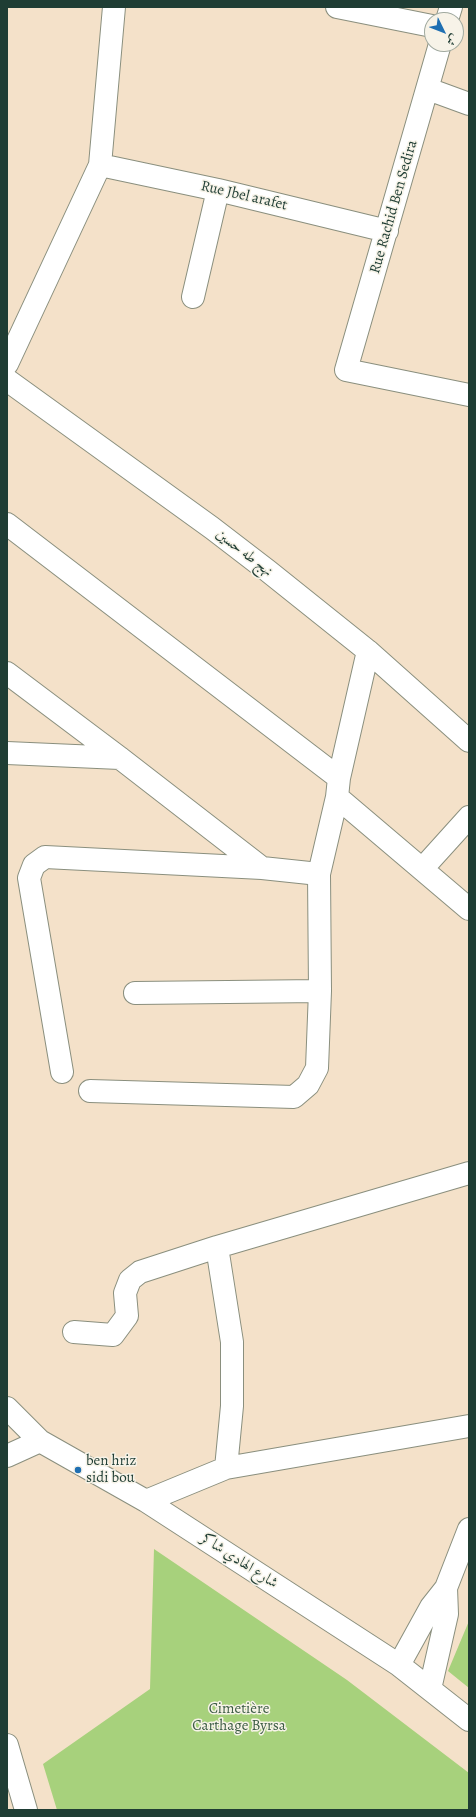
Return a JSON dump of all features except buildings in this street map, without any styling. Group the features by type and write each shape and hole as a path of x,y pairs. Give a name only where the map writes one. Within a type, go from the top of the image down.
{"street":[{"path":"7,364 100,165 114,7"},
{"path":"337,7 424,24"},
{"name":"Rue Rachid Ben Sedira","path":"438,52 346,370 469,395"},
{"path":"428,89 469,104"},
{"name":"Rue Jbel arafet","path":"100,165 218,190 387,231"},
{"path":"192,297 218,190"},
{"name":"نهج طه حسين","path":"7,380 212,528 368,651 469,741"},
{"path":"7,524 338,787 422,868 469,909"},
{"path":"90,1091 294,1097 308,1085 316,1068 320,991 319,874 368,651"},
{"path":"7,674 120,758 262,868"},
{"path":"7,753 120,758"},
{"path":"422,868 469,817"},
{"path":"62,1072 29,878 34,865 44,857 262,868 319,874"},
{"path":"135,993 320,991"},
{"path":"74,1332 114,1335 127,1316 125,1293 130,1280 140,1272 217,1247 469,1173"},
{"path":"217,1247 232,1342 232,1406 226,1468"},
{"name":"شارع الهادي شاكر","path":"7,1408 40,1441 146,1501 399,1665 469,1720"},
{"path":"146,1501 226,1468 469,1426"},
{"path":"7,1456 40,1441"},
{"path":"399,1665 431,1607 446,1588 469,1529"},
{"path":"430,1690 447,1614 446,1588"},
{"path":"7,1745 26,1810"}],"green space":[{"name":"Cimetière Carthage Byrsa","path":"154,1549 347,1680 469,1773 469,1810 57,1810 43,1764 150,1689"},
{"path":"469,1621 469,1688 448,1671"}],"place":[{"name":"ben hriz sidi bou","path":"78,1470"}]}
